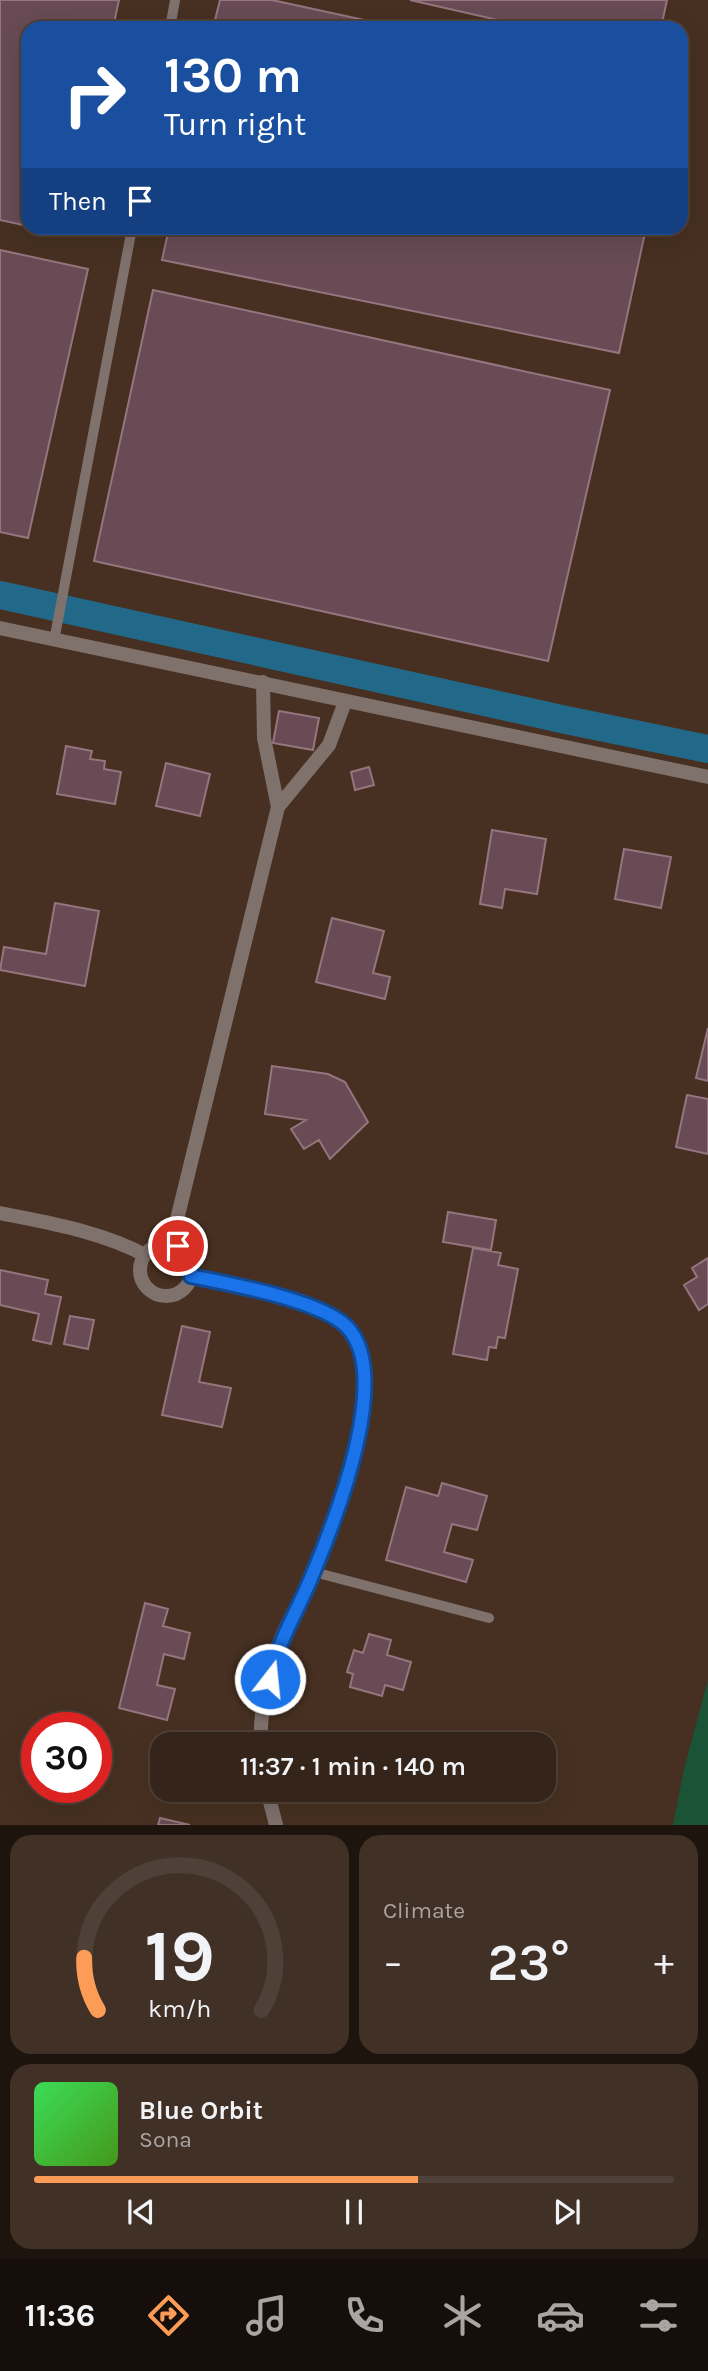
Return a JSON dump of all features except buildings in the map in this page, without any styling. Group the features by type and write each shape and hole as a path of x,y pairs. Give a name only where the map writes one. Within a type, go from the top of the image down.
{"street":[{"path":"0,628 708,776"},
{"path":"171,1244 278,807 264,738 262,682"},
{"path":"278,807 329,745 345,702"},
{"path":"0,1213 92,1234 124,1244 145,1255"},
{"path":"171,1244 188,1255 191,1276 185,1288 174,1294 161,1295 145,1285 140,1274 145,1255 156,1246 171,1244"},
{"path":"191,1276 286,1299 330,1315 348,1328 357,1345 363,1370 365,1403 357,1448 314,1572 275,1654 260,1732"},
{"path":"270,1802 276,1825"}],"lane":[{"path":"171,21 175,0"},
{"path":"54,641 131,235"},
{"path":"314,1572 489,1618"}],"green space":[{"path":"708,1680 708,1825 673,1825 684,1769"}],"waterway":[{"path":"0,595 708,749"}],"route":[{"path":"178,1246 188,1255 191,1276 255,1290 330,1315 348,1328 357,1345 363,1370 365,1403 357,1448 314,1572 275,1654 270,1679"}]}
